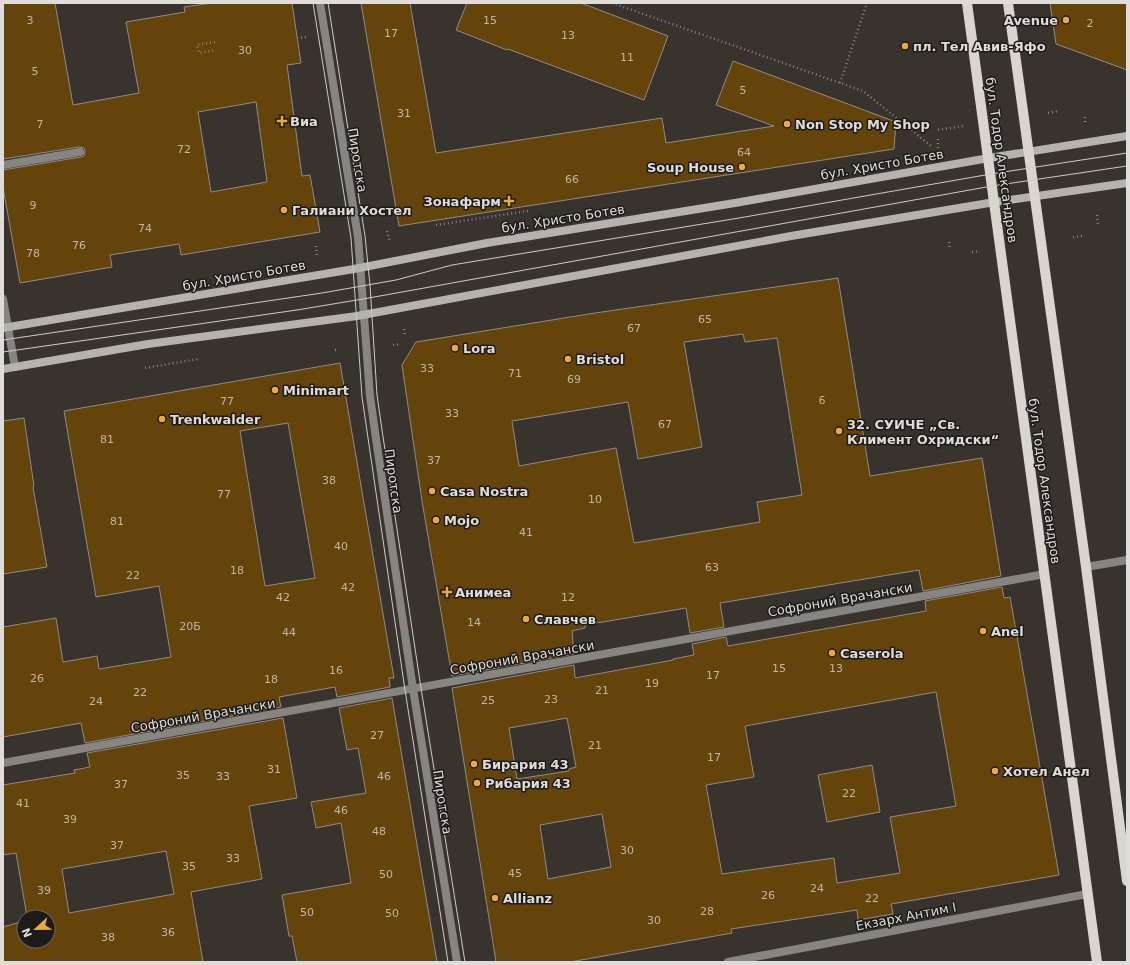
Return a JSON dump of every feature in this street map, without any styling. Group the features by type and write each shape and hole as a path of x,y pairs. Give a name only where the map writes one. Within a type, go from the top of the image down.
{"main road":[{"name":"бул. Тодор Александров","path":"967,3 1097,962"},
{"name":"бул. Тодор Александров","path":"1008,3 1086,567 1127,881"},
{"name":"бул. Христо Ботев","path":"6,327 361,268 487,243 735,203 1028,151 1127,136"},
{"path":"3,368 148,344 364,314 791,236 995,202 1127,183"}],"street":[{"name":"Пиротска","path":"320,3 358,237 370,396 413,689 457,962"},
{"path":"3,165 80,152"},
{"path":"3,299 6,327 15,366"},
{"path":"1086,567 1127,560"},
{"name":"Софроний Врачански","path":"3,763 1045,574"},
{"name":"Екзарх Антим I","path":"728,962 1087,894"}],"path":[{"path":"612,3 863,90 931,146"},
{"path":"840,83 867,3"},
{"path":"215,42 197,45 198,54 216,50"},
{"path":"1048,113 1058,111"},
{"path":"1085,117 1086,124"},
{"path":"938,130 965,126"},
{"path":"938,139 938,151"},
{"path":"436,225 528,211"},
{"path":"1097,215 1098,224"},
{"path":"388,231 390,242"},
{"path":"1073,237 1082,236"},
{"path":"949,242 950,250"},
{"path":"316,246 318,259"},
{"path":"972,252 980,250"},
{"path":"404,329 405,335"},
{"path":"393,345 401,344"}],"building":[{"path":"3,3 55,3 73,105 139,93 126,22 185,12 184,7 213,3 292,3 301,63 287,65 302,176 310,175 320,232 181,255 179,244 110,255 112,267 20,283 3,187 3,170 81,157 84,156 85,151 84,148 79,147 3,159","holes":["256,102 267,182 211,192 198,112"]},
{"path":"361,3 410,3 436,153 662,118 666,143 774,126 716,105 733,61 896,122 894,149 399,226"},
{"path":"467,3 581,3 668,36 644,100 456,30"},
{"path":"1050,3 1127,3 1127,70 1056,44"},
{"path":"838,278 870,476 982,458 1001,576 923,591 919,570 720,603 724,627 690,633 686,608 585,625 585,628 572,631 574,654 452,676 422,501 402,365 416,342 595,313","holes":["743,334 745,342 777,338 802,495 757,502 760,522 634,543 616,448 519,466 512,421 628,402 638,459 702,447 684,342"]},
{"path":"340,363 394,678 389,678 390,687 337,697 335,687 279,697 281,707 85,743 81,723 3,737 3,627 56,618 63,662 97,656 99,669 171,657 159,586 96,597 64,411","holes":["288,423 315,578 265,586 240,431"]},
{"path":"24,418 33,487 47,567 3,574 3,421"},
{"path":"1002,587 1004,598 1010,597 1059,875 891,904 893,914 858,920 857,910 731,929 732,933 570,962 496,962 452,688 574,665 575,678 673,660 694,655 692,644 726,637 728,646 926,611 925,601","holes":["936,692 956,806 890,817 900,873 837,883 834,858 722,874 706,785 754,777 745,726","567,718 576,767 569,769 569,771 517,779 509,728","602,814 611,867 548,879 540,825"]},
{"path":"392,698 437,962 297,962 292,936 289,936 282,895 351,883 341,823 316,828 311,802 366,793 358,748 347,750 339,708"},
{"path":"283,718 297,798 249,806 262,879 191,892 203,962 3,962 3,927 16,923 16,949 56,949 56,909 26,909 16,853 3,855 3,785 75,773 74,770 90,767 87,753","holes":["166,851 174,894 69,913 62,869"]},
{"path":"872,765 880,812 827,822 818,775"}],"tram line":[{"path":"313,3 351,238 362,397 405,690 448,962"},
{"path":"328,3 365,236 370,285 377,395 421,688 465,962"},
{"path":"3,340 322,293 396,280 452,265 739,218 991,174 1127,153"},
{"path":"3,352 297,310 992,186 1127,166"}],"place":[{"name":"Avenue","path":"1066,20"},
{"name":"пл. Тел Авив-Яфо","path":"905,46"},
{"name":"Виа","path":"282,121"},
{"name":"Non Stop My Shop","path":"787,124"},
{"name":"Soup House","path":"742,167"},
{"name":"Зонафарм","path":"509,201"},
{"name":"Галиани Хостел","path":"284,210"},
{"name":"Lora","path":"455,348"},
{"name":"Bristol","path":"568,359"},
{"name":"Minimart","path":"275,390"},
{"name":"Trenkwalder","path":"162,419"},
{"name":"32. СУИЧЕ „Св. Климент Охридски“","path":"839,431"},
{"name":"Casa Nostra","path":"432,491"},
{"name":"Mojo","path":"436,520"},
{"name":"Анимеа","path":"447,592"},
{"name":"Славчев","path":"526,619"},
{"name":"Anel","path":"983,631"},
{"name":"Caserola","path":"832,653"},
{"name":"Бирария 43","path":"474,764"},
{"name":"Хотел Анел","path":"995,771"},
{"name":"Рибария 43","path":"477,783"},
{"name":"Allianz","path":"495,898"}]}
